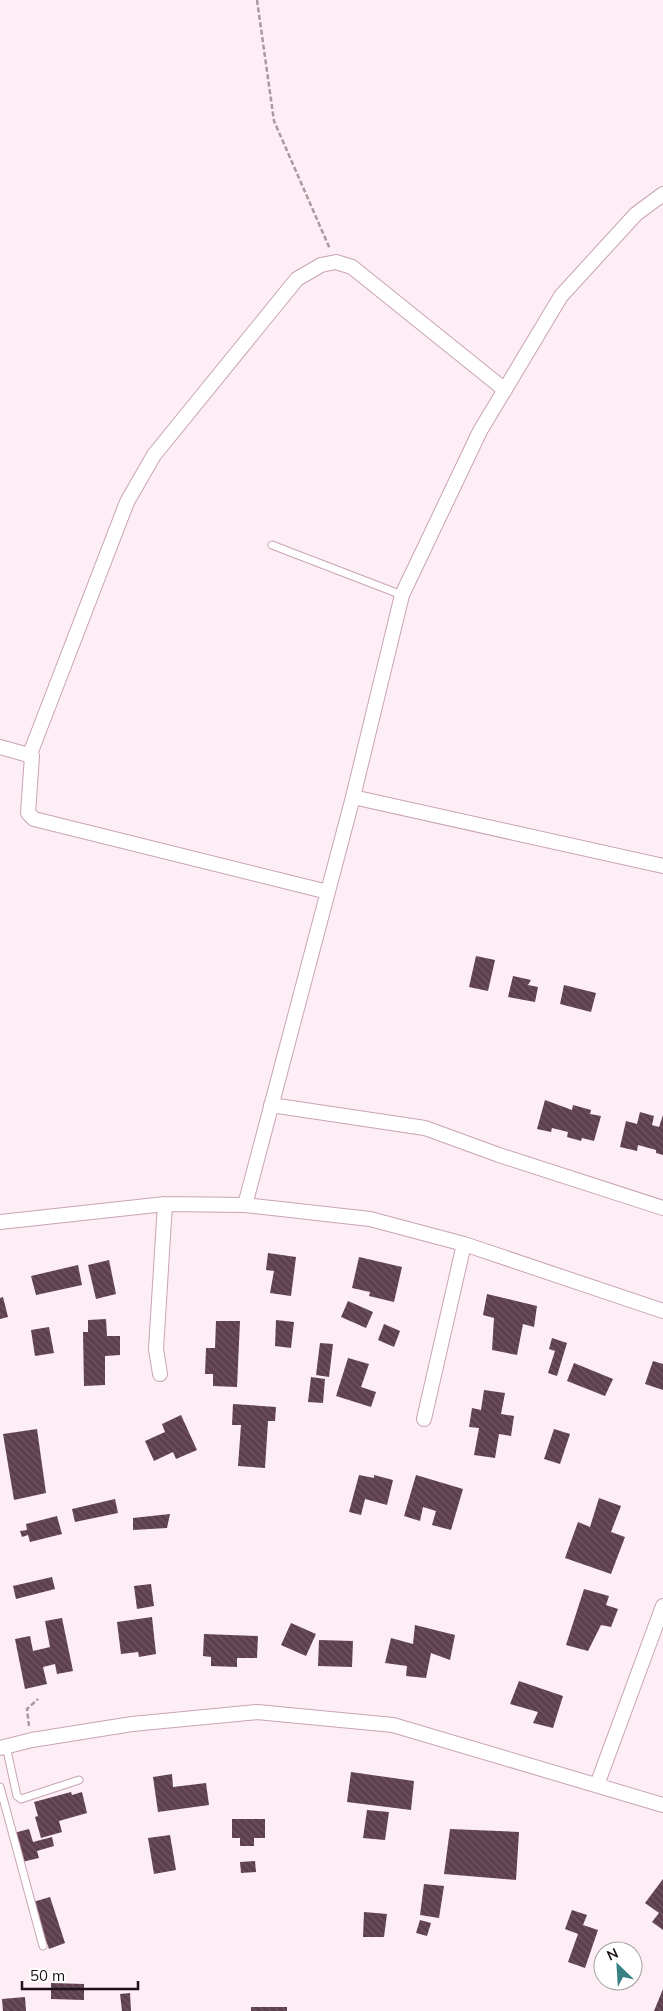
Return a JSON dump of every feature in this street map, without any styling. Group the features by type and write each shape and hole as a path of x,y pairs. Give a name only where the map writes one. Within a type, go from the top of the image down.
{"street":[{"path":"245,1205 353,797 402,595 480,432 561,296 636,214 663,194"},
{"path":"328,892 34,819 28,813 32,758 30,754 126,502 154,455 297,279 321,265 336,262 352,267 505,390"},
{"path":"0,747 30,754"},
{"path":"353,797 663,866"},
{"path":"271,1105 425,1128 663,1208"},
{"path":"160,1374 156,1348 165,1204"},
{"path":"0,1222 165,1204 245,1205 370,1219 464,1244 663,1312"},
{"path":"424,1419 464,1244"},
{"path":"598,1785 663,1606"},
{"path":"3,1747 32,1740 132,1724 257,1712 394,1725 663,1805"}],"lane":[{"path":"272,545 402,595"},
{"path":"3,1747 17,1796 21,1799 79,1780"},
{"path":"0,1787 42,1946"}],"path":[{"path":"257,0 274,121 336,262"},
{"path":"32,1740 27,1719 27,1709 38,1700"}],"building":[{"path":"476,956 495,960 488,991 469,987"},
{"path":"513,976 531,980 528,985 538,987 535,1002 508,997"},
{"path":"564,985 596,993 591,1012 560,1004"},
{"path":"545,1100 572,1110 573,1105 591,1110 590,1114 601,1116 594,1141 582,1138 581,1141 567,1137 568,1132 552,1128 551,1132 537,1129"},
{"path":"640,1112 654,1116 652,1125 659,1127 663,1115 663,1155 656,1153 656,1150 638,1145 637,1151 620,1147 626,1121 637,1124"},
{"path":"268,1253 296,1257 291,1296 270,1293 274,1271 266,1270"},
{"path":"359,1257 402,1267 394,1302 369,1296 370,1292 352,1288"},
{"path":"109,1260 116,1294 96,1299 88,1265"},
{"path":"78,1265 82,1285 36,1295 31,1276"},
{"path":"487,1294 537,1306 534,1327 523,1324 517,1355 492,1350 494,1318 483,1315"},
{"path":"3,1297 8,1317 0,1319 0,1298"},
{"path":"348,1301 373,1312 366,1328 341,1317"},
{"path":"106,1319 107,1336 120,1336 120,1355 105,1356 105,1385 84,1386 83,1332 88,1332 88,1320"},
{"path":"276,1320 294,1322 291,1348 275,1346"},
{"path":"216,1321 240,1321 237,1387 213,1386 213,1374 205,1374 206,1348 215,1348"},
{"path":"384,1324 400,1331 394,1347 378,1340"},
{"path":"49,1327 54,1353 35,1356 31,1330"},
{"path":"552,1338 567,1343 557,1376 548,1373 555,1351 549,1349"},
{"path":"320,1343 333,1344 329,1377 316,1375"},
{"path":"348,1358 369,1364 361,1387 376,1392 371,1407 336,1396"},
{"path":"653,1361 663,1364 663,1390 645,1384"},
{"path":"574,1363 613,1379 605,1396 567,1381"},
{"path":"311,1377 325,1379 323,1403 308,1402"},
{"path":"484,1390 505,1393 501,1414 514,1416 511,1436 499,1434 495,1458 474,1455 479,1428 469,1427 472,1408 481,1410"},
{"path":"233,1404 276,1407 275,1421 268,1421 265,1468 238,1466 241,1425 232,1425"},
{"path":"181,1415 197,1450 176,1459 173,1452 154,1461 145,1441 165,1432 162,1424"},
{"path":"37,1429 46,1493 14,1500 3,1434"},
{"path":"554,1429 570,1434 560,1464 544,1459"},
{"path":"359,1475 374,1478 374,1475 393,1480 387,1505 365,1499 361,1515 349,1512"},
{"path":"416,1475 463,1489 451,1530 432,1525 436,1511 423,1507 420,1521 404,1516"},
{"path":"599,1498 621,1506 611,1532 625,1537 611,1574 565,1558 578,1522 590,1527"},
{"path":"115,1499 118,1513 75,1522 72,1509"},
{"path":"170,1514 167,1528 133,1530 133,1518"},
{"path":"57,1516 62,1534 30,1542 28,1535 22,1537 20,1531 27,1530 26,1524"},
{"path":"52,1577 55,1589 16,1599 13,1586"},
{"path":"151,1584 154,1606 137,1609 134,1586"},
{"path":"584,1589 609,1596 606,1605 618,1609 611,1627 601,1625 588,1651 566,1645"},
{"path":"152,1617 156,1654 139,1657 138,1652 121,1654 117,1622"},
{"path":"62,1618 73,1671 57,1674 55,1664 43,1667 47,1684 25,1689 15,1639 30,1636 33,1651 50,1647 45,1621"},
{"path":"291,1623 316,1634 306,1656 281,1645"},
{"path":"415,1625 455,1635 450,1660 431,1653 426,1678 406,1676 407,1666 385,1663 391,1638 413,1644"},
{"path":"204,1634 258,1636 257,1658 237,1658 237,1667 211,1666 211,1657 203,1656"},
{"path":"319,1640 353,1641 352,1667 318,1666"},
{"path":"519,1681 563,1696 553,1728 533,1723 538,1712 510,1704"},
{"path":"351,1772 414,1781 411,1810 347,1802"},
{"path":"172,1774 173,1787 206,1783 209,1805 158,1812 153,1777"},
{"path":"71,1792 72,1795 82,1792 87,1813 59,1821 62,1832 41,1838 35,1817 38,1816 34,1802"},
{"path":"367,1810 389,1812 385,1840 363,1838"},
{"path":"232,1819 265,1819 265,1838 254,1838 254,1846 240,1846 240,1838 232,1838"},
{"path":"29,1829 33,1842 52,1837 54,1846 37,1851 39,1858 22,1862 14,1833"},
{"path":"450,1829 519,1832 516,1880 444,1874"},
{"path":"170,1835 176,1870 154,1874 148,1838"},
{"path":"255,1861 256,1872 241,1873 240,1862"},
{"path":"663,1879 663,1930 652,1922 659,1913 645,1903"},
{"path":"424,1884 444,1886 439,1918 420,1915"},
{"path":"50,1897 65,1943 49,1949 33,1902"},
{"path":"572,1910 587,1915 583,1925 598,1930 585,1968 568,1962 578,1934 565,1929"},
{"path":"364,1912 387,1914 384,1937 363,1937"},
{"path":"420,1920 431,1923 427,1936 416,1933"},
{"path":"51,1983 84,1984 84,2000 51,1999"},
{"path":"663,1989 663,2011 654,2011"},
{"path":"130,1993 131,2011 122,2011 120,1994"},
{"path":"25,1997 26,2011 3,2011 2,1999"},
{"path":"251,2007 287,2007 287,2011 251,2011"}]}
